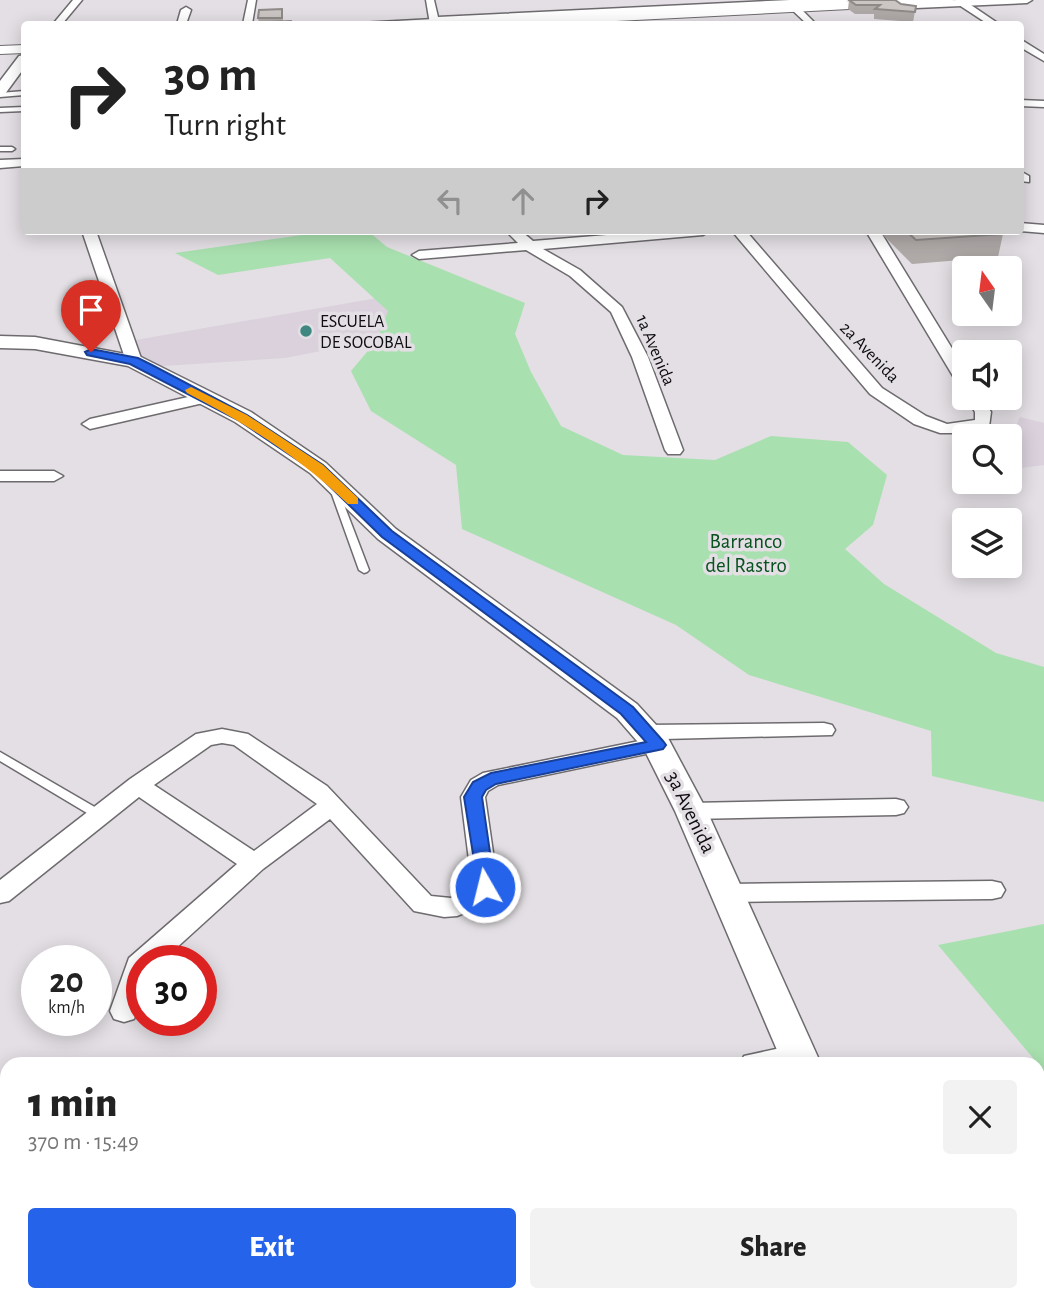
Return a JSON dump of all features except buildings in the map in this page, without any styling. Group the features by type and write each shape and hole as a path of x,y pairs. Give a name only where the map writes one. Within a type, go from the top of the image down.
{"main road":[{"path":"544,21 791,4 947,0"},
{"path":"0,50 21,49"},
{"path":"0,93 21,63"},
{"name":"3a Avenida","path":"0,341 35,344 134,361 243,417 318,468 387,534 627,710 652,739 691,811 799,1057"}],"street":[{"path":"60,21 78,0"},
{"path":"248,21 252,0"},
{"path":"430,0 435,21"},
{"path":"590,0 602,18"},
{"path":"791,4 897,0"},
{"path":"791,4 1027,0"},
{"path":"962,3 989,21"},
{"path":"791,4 809,21"},
{"path":"182,21 186,10"},
{"path":"477,21 602,18"},
{"path":"1024,39 1032,38"},
{"path":"1024,43 1044,58"},
{"path":"1024,103 1044,104"},
{"path":"0,164 21,163"},
{"path":"1024,227 1044,229"},
{"path":"90,235 134,361"},
{"name":"1a Avenida","path":"518,235 531,247 575,273 617,310 640,357 674,450"},
{"path":"419,255 660,235"},
{"name":"2a Avenida","path":"742,235 876,391 920,420 946,429 967,429 983,423 982,410"},
{"path":"875,235 952,361"},
{"path":"90,424 206,398"},
{"path":"0,477 54,476"},
{"path":"0,894 138,785 204,740 222,736 240,739 319,792 423,904 442,909 463,907 485,887 473,797 479,786 491,779 652,739 824,730"},
{"path":"138,785 254,863"},
{"path":"162,945 254,863 332,805"},
{"path":"691,811 896,807"},
{"path":"729,893 992,890"},
{"path":"124,1011 126,1004"}],"lane":[{"path":"0,93 21,93"},
{"path":"0,110 21,109"},
{"path":"0,149 12,149"},
{"path":"331,480 364,570"},
{"path":"0,756 101,816"}],"shaded area":[{"name":"ESCUELA DE SOCOBAL","path":"429,289 468,322 285,358 148,367 130,341"},
{"path":"1020,417 1044,423 1044,465 1022,468 1022,424 1017,424"}],"green space":[{"name":"Barranco del Rastro","path":"302,235 373,235 387,247 525,303 515,334 531,372 561,426 623,455 715,460 771,436 848,442 887,475 873,525 845,549 884,584 996,653 1044,667 1044,802 932,776 931,731 749,675 676,625 462,529 456,465 371,411 351,371 377,340 388,311 330,258 218,275 175,253"},
{"path":"1044,924 1044,1057 1032,1057 938,945"}],"slow traffic":[{"path":"191,390 243,417 318,468 353,501"}],"place":[{"name":"ESCUELA DE SOCOBAL","path":"306,331"}],"route":[{"path":"91,352 134,361 148,367 243,417 318,468 387,534 627,710 648,732 657,745 491,779 479,786 473,797 485,887"}]}
